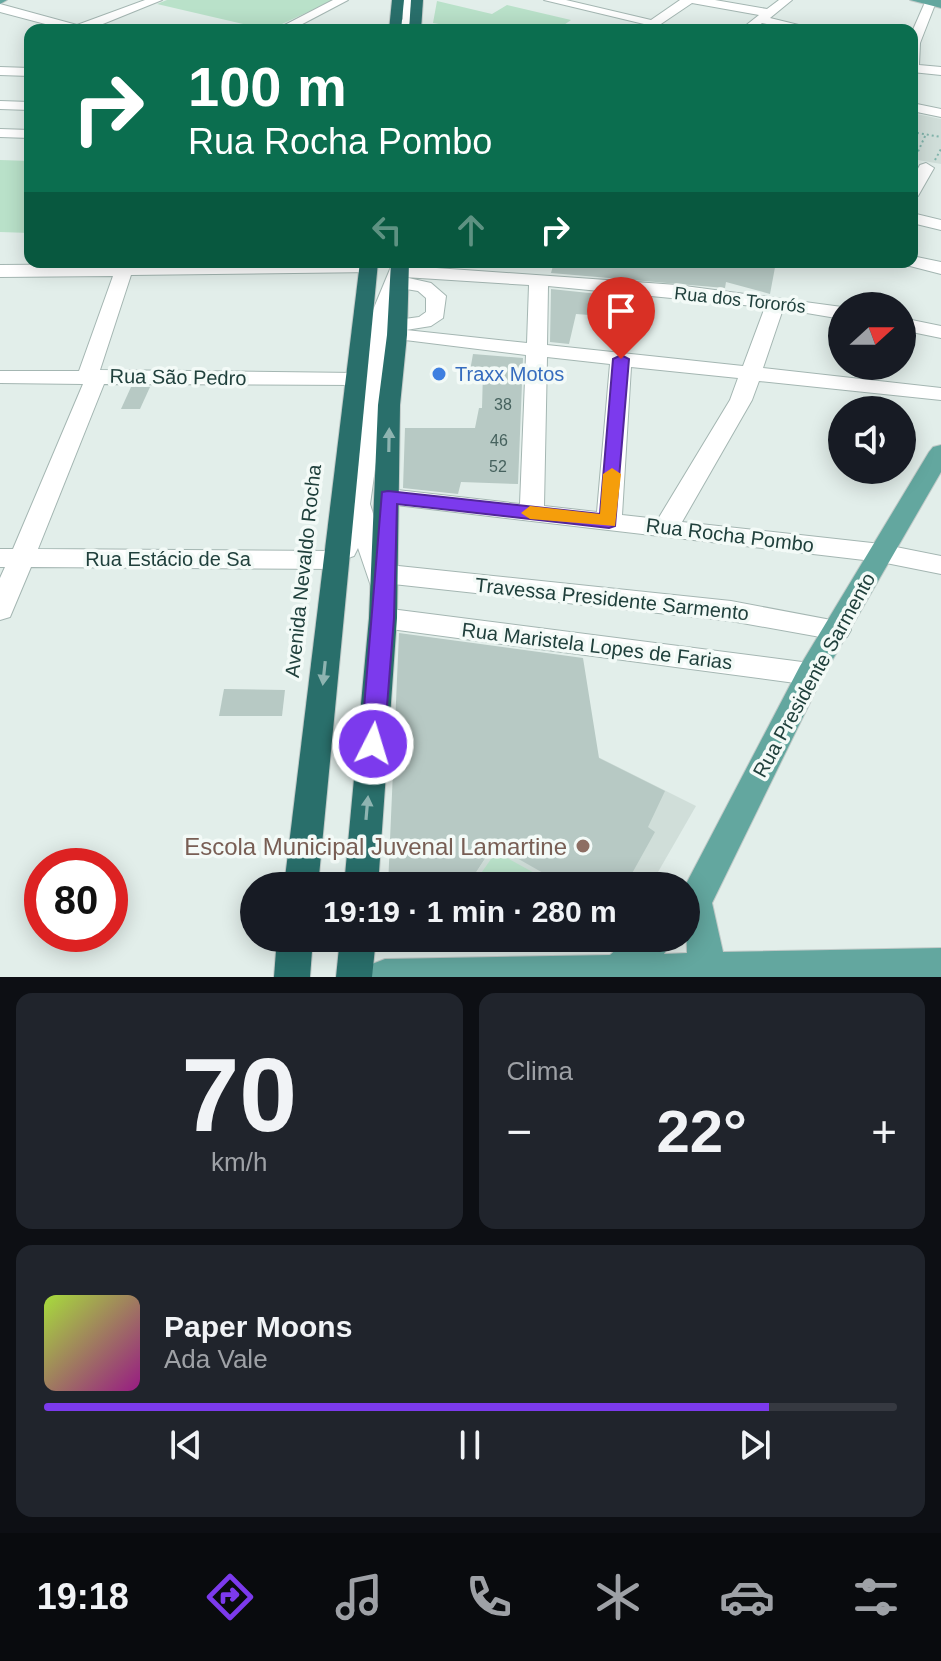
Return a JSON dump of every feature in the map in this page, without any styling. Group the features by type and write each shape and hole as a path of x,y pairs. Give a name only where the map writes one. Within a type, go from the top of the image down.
{"highway":[{"path":"398,0 405,21"},
{"path":"405,21 417,0"},
{"name":"Avenida Nevaldo Rocha","path":"303,872 369,268"},
{"path":"362,872 384,595 392,325 399,270"},
{"path":"292,977 294,952"},
{"path":"354,977 357,952"}],"main road":[{"name":"Rua Presidente Sarmento","path":"700,887 810,674 941,452"},
{"name":"Rua Presidente Sarmento","path":"700,940 709,971"},
{"path":"617,972 639,952"},
{"path":"385,977 617,972 842,972 941,966"}],"street":[{"path":"85,24 139,0"},
{"path":"87,24 156,0"},
{"path":"293,24 342,0"},
{"path":"550,0 630,24"},
{"path":"647,24 672,0"},
{"path":"649,24 688,0"},
{"path":"695,0 793,24"},
{"path":"755,24 786,0"},
{"path":"918,32 933,1"},
{"path":"0,8 61,24"},
{"path":"918,69 941,71"},
{"path":"0,71 24,72"},
{"path":"0,105 24,106"},
{"path":"918,108 941,113"},
{"path":"0,133 24,134"},
{"path":"918,171 920,164"},
{"path":"918,219 941,225"},
{"path":"918,262 941,268"},
{"path":"0,271 92,268"},
{"path":"0,610 11,558 92,376 122,268"},
{"path":"333,595 358,504 374,404 392,325 371,268"},
{"path":"392,325 424,322 436,314 436,296 432,291 399,270"},
{"name":"Rua dos Tororós","path":"399,270 539,279 828,311"},
{"path":"532,513 539,279"},
{"path":"666,527 727,428 752,373 776,303"},
{"path":"392,325 537,352 941,394"},
{"path":"916,327 941,332"},
{"path":"609,521 621,359"},
{"name":"Rua São Pedro","path":"0,377 356,379"},
{"name":"Rua Rocha Pombo","path":"388,497 881,553 941,565"},
{"path":"358,504 384,595"},
{"name":"Rua Estácio de Sa","path":"11,558 336,560"},
{"name":"Travessa Presidente Sarmento","path":"384,595 731,611 837,630"},
{"name":"Rua Maristela Lopes de Farias","path":"384,595 810,674"}],"path":[{"path":"918,133 941,137"},
{"path":"920,164 926,134"}],"shaded area":[{"path":"918,114 941,119 941,164 918,160"},
{"name":"Escola Municipal Juvenal Lamartine","path":"564,740 696,806 658,872 476,872"}],"green space":[{"path":"167,0 334,0 282,24 243,24 157,4"},
{"path":"437,1 492,14 507,5 571,20 565,24 433,23"},
{"path":"0,160 24,161 24,233 0,232"},
{"path":"496,852 532,872 482,872"}],"building":[{"path":"552,268 775,268 770,294 726,282 725,288 551,273"},
{"path":"551,289 608,295 603,316 576,314 569,344 550,342"},
{"path":"473,354 523,358 518,484 461,482 458,494 403,488 405,428 475,428 479,408 482,408 483,372 470,371"},
{"path":"131,387 150,387 140,409 121,409"},
{"path":"399,633 583,658 599,758 665,791 648,827 655,832 633,872 541,872 494,845 476,872 389,872"},
{"path":"224,689 285,690 282,716 219,716"}],"slow traffic":[{"path":"530,513 609,521 612,474"}],"place":[{"name":"Traxx Motos","path":"439,374"},
{"name":"Escola Municipal Juvenal Lamartine","path":"583,846"}],"route":[{"path":"373,744 388,497 609,521 621,359"}]}
